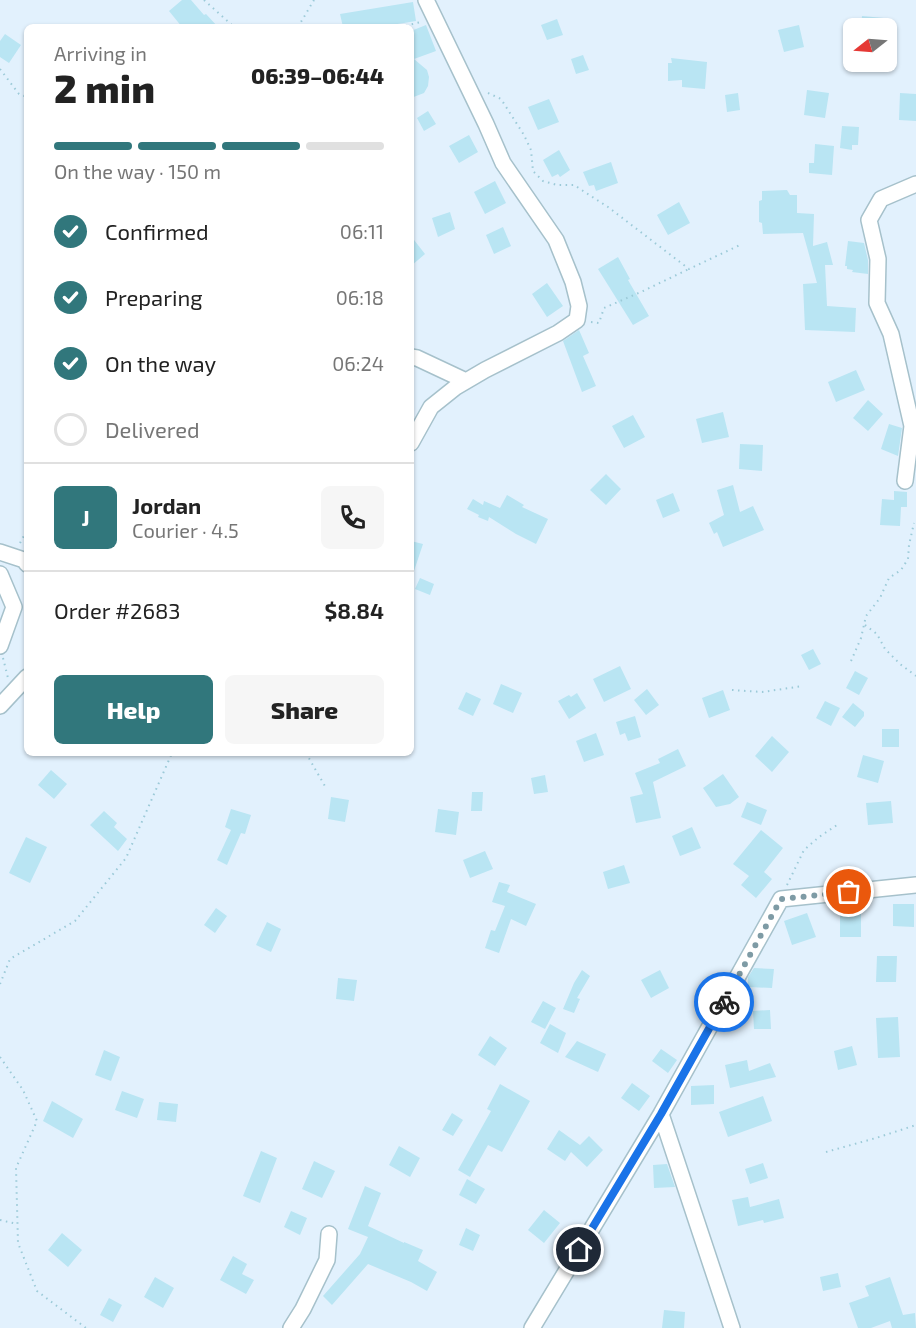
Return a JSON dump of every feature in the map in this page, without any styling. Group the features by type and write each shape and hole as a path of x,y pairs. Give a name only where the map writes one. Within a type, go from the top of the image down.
{"street":[{"path":"414,438 431,407 456,387 558,333 577,320 579,306 573,282 556,240 503,163 426,0"},
{"path":"905,481 912,426 891,334 877,303 878,259 869,220 881,199 916,184"},
{"path":"414,358 466,381"},
{"path":"0,552 24,560"},
{"path":"0,574 14,607 0,646"},
{"path":"0,706 24,680"},
{"path":"532,1328 661,1114 781,899 916,885"},
{"path":"661,1114 732,1328"},
{"path":"291,1328 327,1260 329,1234"}],"path":[{"path":"204,0 231,24"},
{"path":"300,24 314,0"},
{"path":"414,24 423,22"},
{"path":"0,69 19,94 24,96"},
{"path":"466,84 501,99 531,150 533,171 543,181 557,185 574,185 608,207 689,268"},
{"path":"577,320 599,322 604,308 740,245"},
{"path":"851,661 867,615 880,598 889,578 901,570 908,559 914,523"},
{"path":"865,625 877,634 885,649 916,676"},
{"path":"0,646 11,693"},
{"path":"732,690 762,692 803,686"},
{"path":"0,984 10,959 75,921 126,858 171,756"},
{"path":"308,756 326,788"},
{"path":"781,899 804,850 840,823"},
{"path":"0,1057 23,1090 37,1121 16,1168 18,1243 37,1291 86,1328"},
{"path":"826,1152 916,1125"},
{"path":"0,1220 17,1224"}],"building":[{"path":"182,0 191,0 215,24 180,24 169,11"},
{"path":"413,2 416,21 398,24 342,24 340,14"},
{"path":"557,19 563,35 547,40 541,25"},
{"path":"426,25 436,51 414,59 414,30"},
{"path":"799,25 804,47 784,52 778,30"},
{"path":"5,34 21,45 9,63 0,57 0,41"},
{"path":"583,55 589,70 576,74 571,59"},
{"path":"671,58 707,62 705,89 682,87 682,80 668,81 668,63 672,63"},
{"path":"414,59 427,70 428,86 424,93 414,97"},
{"path":"807,90 829,93 825,118 804,115"},
{"path":"738,93 740,110 727,112 725,95"},
{"path":"900,93 916,94 916,121 899,120"},
{"path":"549,99 559,122 538,130 528,107"},
{"path":"428,111 436,124 424,131 417,118"},
{"path":"842,126 859,127 858,145 852,145 852,150 840,148"},
{"path":"469,135 478,152 459,163 449,146"},
{"path":"815,144 834,146 832,175 809,173 809,163 814,163"},
{"path":"559,150 570,170 560,177 558,174 552,177 543,160"},
{"path":"611,162 618,183 596,191 594,185 589,186 583,172"},
{"path":"495,181 506,203 485,214 474,192"},
{"path":"787,190 790,195 797,195 797,213 814,214 813,246 827,242 833,265 825,265 827,306 856,308 855,332 805,330 803,284 817,283 803,233 763,234 762,223 759,222 759,201 762,200 762,191"},
{"path":"679,202 690,223 668,235 657,215"},
{"path":"450,212 455,229 438,237 432,218"},
{"path":"503,227 511,246 494,254 486,235"},
{"path":"414,240 425,254 414,263"},
{"path":"848,241 864,243 868,274 852,272 853,270 845,266"},
{"path":"618,257 630,279 628,280 649,316 633,325 598,269"},
{"path":"547,283 563,306 547,317 532,294"},
{"path":"579,330 589,353 583,356 596,386 582,392 563,341"},
{"path":"856,370 865,390 836,402 828,382"},
{"path":"868,400 883,414 868,431 853,418"},
{"path":"723,412 729,437 702,443 696,419"},
{"path":"633,415 645,437 624,448 612,426"},
{"path":"889,424 902,428 898,456 881,449"},
{"path":"740,444 763,445 762,471 739,469"},
{"path":"606,474 621,489 606,505 590,490"},
{"path":"733,485 740,512 753,506 764,530 723,547 717,532 714,534 709,523 724,515 717,490"},
{"path":"894,491 907,492 907,507 901,507 900,526 880,525 882,499 894,500"},
{"path":"673,493 680,511 663,518 656,500"},
{"path":"507,495 524,505 522,507 548,519 536,544 489,517 488,521 467,509 473,499 483,505 484,501 500,508"},
{"path":"414,542 423,544 414,571"},
{"path":"420,578 434,584 430,595 415,589"},
{"path":"813,649 821,664 809,670 801,655"},
{"path":"620,666 631,689 604,702 593,679"},
{"path":"855,671 868,678 859,695 846,688"},
{"path":"501,684 522,693 513,713 493,704"},
{"path":"647,689 659,705 646,715 634,700"},
{"path":"723,690 730,710 709,718 702,698"},
{"path":"466,692 481,699 473,716 458,709"},
{"path":"577,693 586,708 569,719 558,701"},
{"path":"825,701 840,708 831,726 816,718"},
{"path":"853,703 864,712 864,716 855,727 842,717"},
{"path":"635,716 641,737 628,741 625,733 620,735 616,722"},
{"path":"882,729 899,729 899,747 882,747"},
{"path":"596,733 604,755 584,762 576,741"},
{"path":"772,736 789,752 772,772 755,756"},
{"path":"678,749 686,766 653,782 661,818 636,823 630,797 643,794 635,773 660,763 658,759"},
{"path":"863,755 884,761 878,783 857,777"},
{"path":"51,770 67,784 54,799 38,785"},
{"path":"723,774 739,797 730,804 716,807 703,788"},
{"path":"545,775 548,792 534,794 531,778"},
{"path":"472,792 483,792 482,811 471,811"},
{"path":"331,797 349,800 345,822 328,819"},
{"path":"891,801 893,823 868,825 866,803"},
{"path":"747,802 767,810 761,825 741,817"},
{"path":"231,809 251,815 245,834 241,833 227,865 217,860 231,830 225,827"},
{"path":"438,809 459,812 456,835 435,832"},
{"path":"104,811 117,823 114,827 127,839 118,851 90,825"},
{"path":"692,827 701,848 680,856 672,836"},
{"path":"761,830 783,848 764,872 772,879 756,898 741,885 749,876 733,864"},
{"path":"26,837 47,847 30,883 9,873"},
{"path":"485,851 493,869 470,878 463,860"},
{"path":"624,865 630,883 608,889 603,872"},
{"path":"499,882 510,885 507,892 536,904 526,926 511,919 499,953 485,948 491,930 495,931 505,906 492,902"},
{"path":"893,904 914,904 914,927 893,926"},
{"path":"216,908 227,916 215,933 204,925"},
{"path":"807,913 816,937 792,945 784,921"},
{"path":"840,914 861,914 861,937 840,937"},
{"path":"267,922 281,929 271,952 256,945"},
{"path":"877,956 897,956 896,982 876,982"},
{"path":"754,968 774,969 772,988 748,987 748,977"},
{"path":"582,970 590,976 577,998 580,999 574,1013 563,1009"},
{"path":"660,970 669,988 651,998 641,980"},
{"path":"338,978 357,980 354,1001 336,999"},
{"path":"543,1001 556,1008 545,1029 531,1022"},
{"path":"770,1010 771,1029 754,1029 753,1011"},
{"path":"898,1017 900,1057 878,1058 876,1018"},
{"path":"550,1024 566,1033 558,1053 540,1043"},
{"path":"490,1036 507,1048 495,1066 478,1055"},
{"path":"577,1041 606,1054 598,1072 565,1057"},
{"path":"852,1046 857,1065 838,1070 834,1051"},
{"path":"661,1049 677,1060 668,1073 652,1061"},
{"path":"104,1050 120,1057 111,1081 95,1075"},
{"path":"747,1060 749,1071 770,1063 776,1077 730,1088 725,1065"},
{"path":"632,1083 650,1096 639,1111 621,1098"},
{"path":"500,1084 530,1101 502,1152 488,1145 470,1177 458,1170 491,1111 487,1109"},
{"path":"714,1085 714,1104 691,1105 691,1086"},
{"path":"122,1091 144,1099 137,1118 115,1110"},
{"path":"763,1096 772,1121 728,1137 719,1112"},
{"path":"52,1101 83,1119 73,1138 43,1121"},
{"path":"159,1102 178,1104 176,1122 157,1120"},
{"path":"452,1113 463,1120 453,1136 442,1130"},
{"path":"559,1130 580,1145 589,1136 603,1150 587,1167 571,1152 565,1161 547,1149"},
{"path":"399,1146 420,1158 410,1177 389,1165"},
{"path":"261,1151 277,1158 260,1203 243,1196"},
{"path":"314,1161 335,1171 322,1198 302,1189"},
{"path":"763,1163 768,1178 750,1184 745,1169"},
{"path":"667,1164 675,1187 654,1188 653,1165"},
{"path":"467,1179 485,1189 476,1204 459,1195"},
{"path":"365,1186 381,1193 368,1226 423,1250 418,1261 437,1272 427,1291 368,1264 332,1305 323,1296 360,1254 368,1237 348,1229"},
{"path":"748,1197 750,1207 779,1199 784,1218 738,1226 732,1200"},
{"path":"544,1210 560,1223 544,1243 528,1230"},
{"path":"291,1211 307,1218 300,1235 284,1227"},
{"path":"466,1228 480,1235 473,1251 459,1245"},
{"path":"62,1233 82,1250 68,1267 48,1250"},
{"path":"233,1256 247,1264 242,1274 254,1280 246,1294 220,1280"},
{"path":"838,1273 841,1287 823,1291 820,1277"},
{"path":"155,1277 174,1288 163,1308 144,1297"},
{"path":"890,1277 903,1315 915,1313 916,1328 892,1328 890,1321 871,1328 858,1328 849,1303 869,1296 865,1286"},
{"path":"109,1298 122,1305 113,1322 100,1315"},
{"path":"664,1310 685,1312 684,1328 662,1328"}],"way so far":[{"path":"724,1002 781,899 849,892"}],"route":[{"path":"579,1250 661,1114 724,1002"}]}
